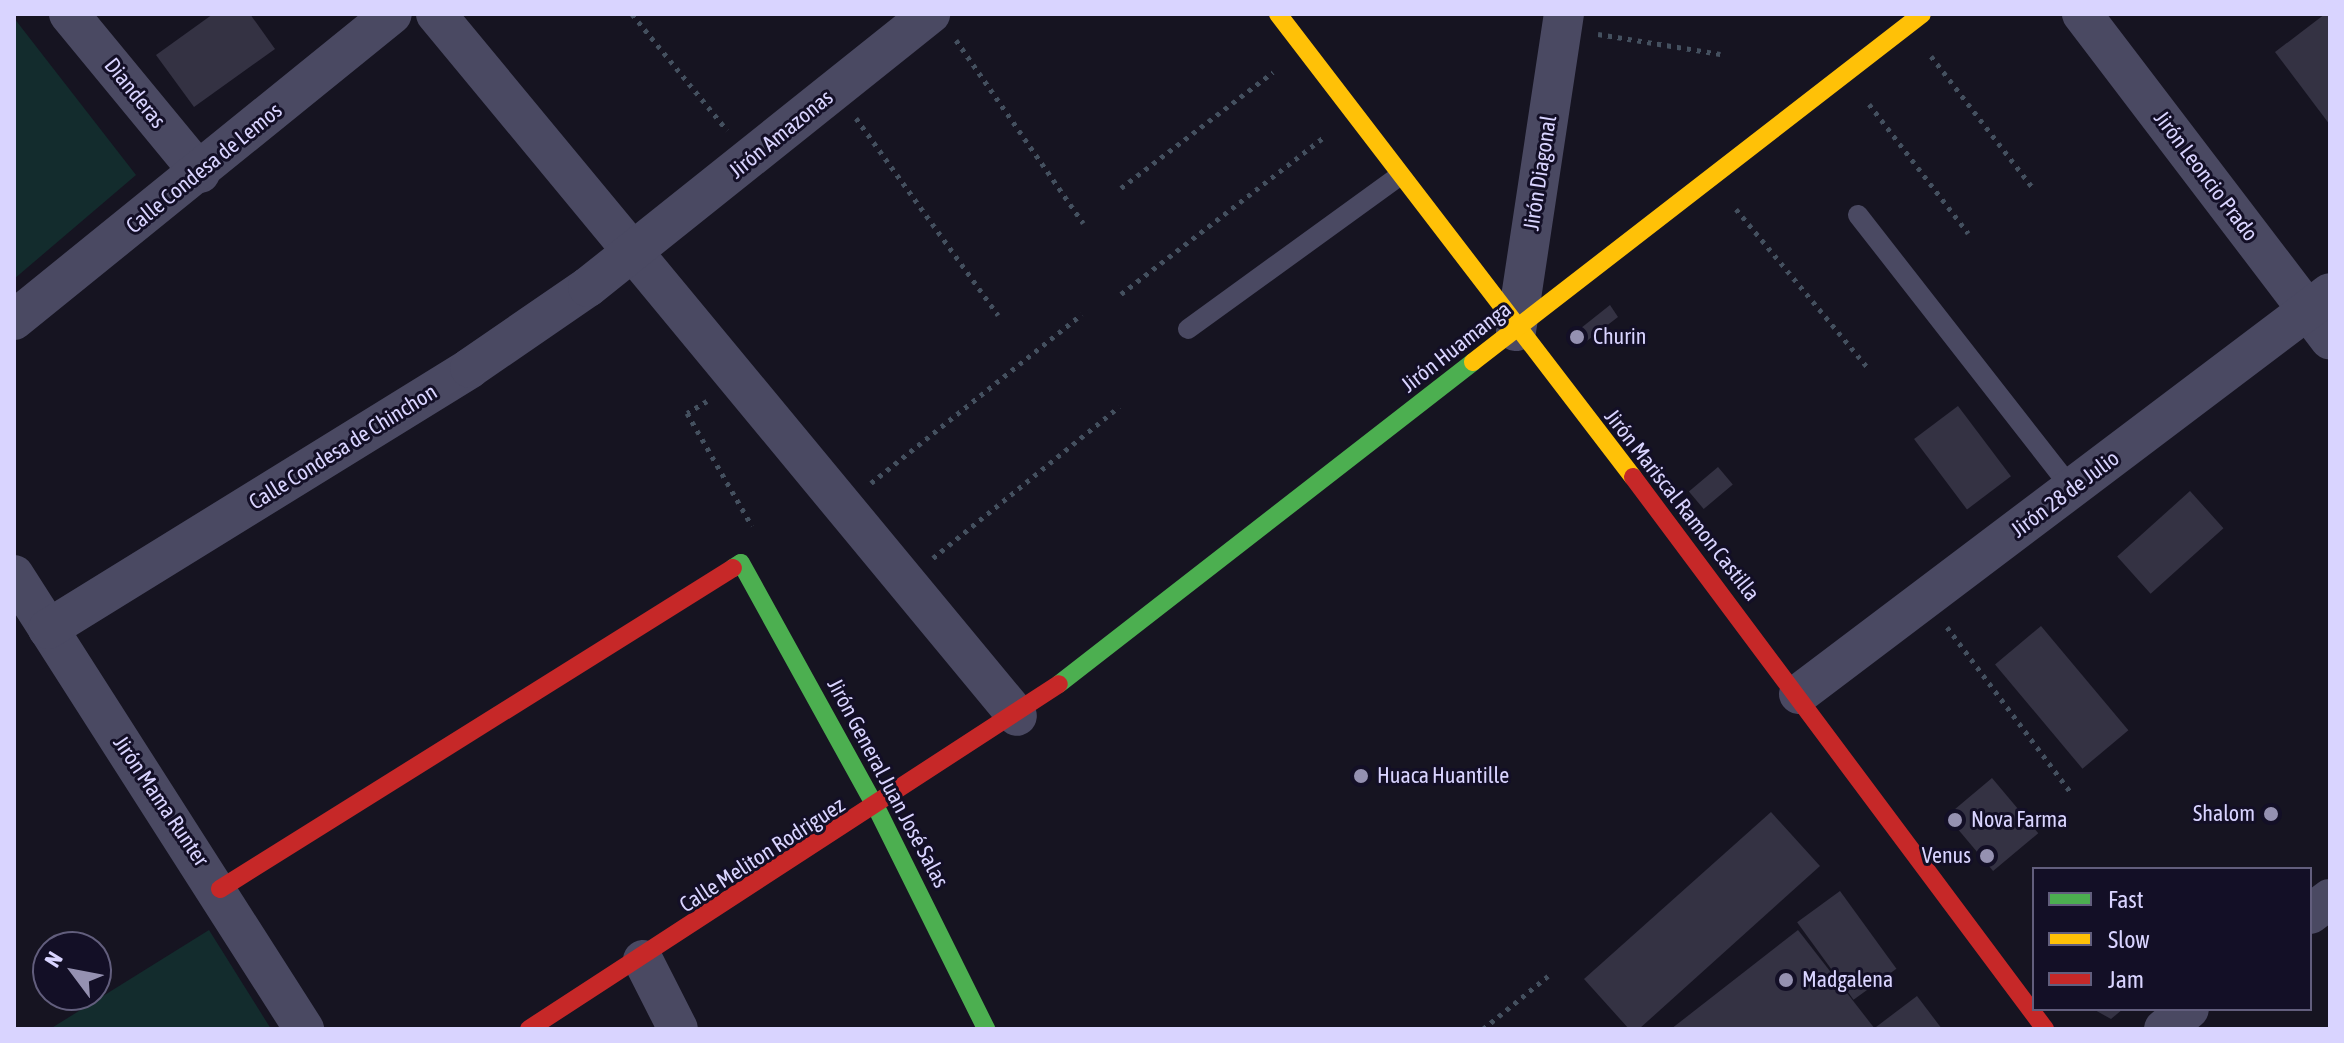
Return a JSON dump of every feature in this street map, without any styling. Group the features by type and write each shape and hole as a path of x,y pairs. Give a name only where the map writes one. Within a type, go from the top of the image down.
{"street":[{"name":"Dianderas","path":"69,14 200,173"},
{"name":"Calle Condesa de Lemos","path":"14,320 200,173 392,14"},
{"path":"436,14 1017,716"},
{"name":"Jirón Mariscal Ramon Castilla","path":"1278,14 1516,331 1799,694 2045,1029"},
{"name":"Jirón Leoncio Prado","path":"2082,14 2323,314"},
{"name":"Jirón Huamanga","path":"1017,716 1915,20"},
{"name":"Jirón Diagonal","path":"1516,331 1563,21"},
{"name":"Jirón Amazonas","path":"632,254 836,90 941,24"},
{"name":"Calle Condesa de Chinchon","path":"48,629 470,368 632,254"},
{"name":"Jirón 28 de Julio","path":"1799,694 2072,489 2323,314"},
{"path":"220,889 737,565"},
{"name":"Jirón General Juan José Salas","path":"737,565 877,809 986,1029"},
{"name":"Jirón Mama Runter","path":"14,575 220,889 304,1029"},
{"name":"Calle Meliton Rodriguez","path":"529,1029 643,960 1017,716"},
{"path":"2312,912 2330,899"},
{"path":"643,960 678,1029"},
{"path":"2164,1029 2186,1011"}],"lane":[{"path":"1188,329 1399,176"},
{"path":"1858,215 2072,489"}],"path":[{"path":"632,14 750,159"},
{"path":"1915,20 2033,188"},
{"path":"1563,21 1720,54"},
{"path":"941,24 1083,223"},
{"path":"1121,188 1303,49"},
{"path":"1846,73 1968,233"},
{"path":"836,90 998,315"},
{"path":"1121,294 1352,115"},
{"path":"1711,178 1868,368"},
{"path":"842,506 1082,314"},
{"path":"737,565 722,549 755,524 687,413 739,383"},
{"path":"905,581 1119,407"},
{"path":"1925,599 2071,793"},
{"path":"1483,1029 1548,976"}],"green space":[{"path":"14,18 136,175 14,279"},
{"path":"209,930 271,1029 50,1029 79,1011 112,1011 112,990"}],"building":[{"path":"213,14 250,14 275,49 194,107 156,55"},
{"path":"2325,14 2330,14 2330,125 2275,52"},
{"path":"1610,305 1618,317 1579,347 1576,332"},
{"path":"1958,406 2011,476 1967,509 1914,439"},
{"path":"1718,467 1733,485 1704,509 1689,491"},
{"path":"2190,491 2223,528 2151,594 2117,557"},
{"path":"2041,626 2128,730 2082,769 1995,665"},
{"path":"1992,778 2038,833 1993,871 1947,816"},
{"path":"1771,812 1820,866 1639,1029 1629,1029 1584,979"},
{"path":"1840,891 1896,969 1854,1000 1797,922"},
{"name":"Madgalena","path":"1798,930 1875,1029 1671,1029"},
{"path":"1917,996 1942,1029 1876,1027"},
{"path":"2097,1011 2121,1011 2111,1019"}],"traffic: fast":[{"path":"1059,684 1473,362"},
{"path":"733,568 741,563 877,809 986,1029"}],"traffic: slow":[{"path":"1278,14 1633,477"},
{"path":"1473,362 1922,14"}],"traffic: jam":[{"path":"1633,477 2045,1029"},
{"path":"220,889 733,568"},
{"path":"529,1029 1059,684"}],"place":[{"name":"Churin","path":"1577,337"},
{"name":"Huaca Huantille","path":"1361,776"},
{"name":"Shalom","path":"2271,814"},
{"name":"Nova Farma","path":"1955,820"},
{"name":"Venus","path":"1987,856"},
{"name":"Madgalena","path":"1786,980"}]}
